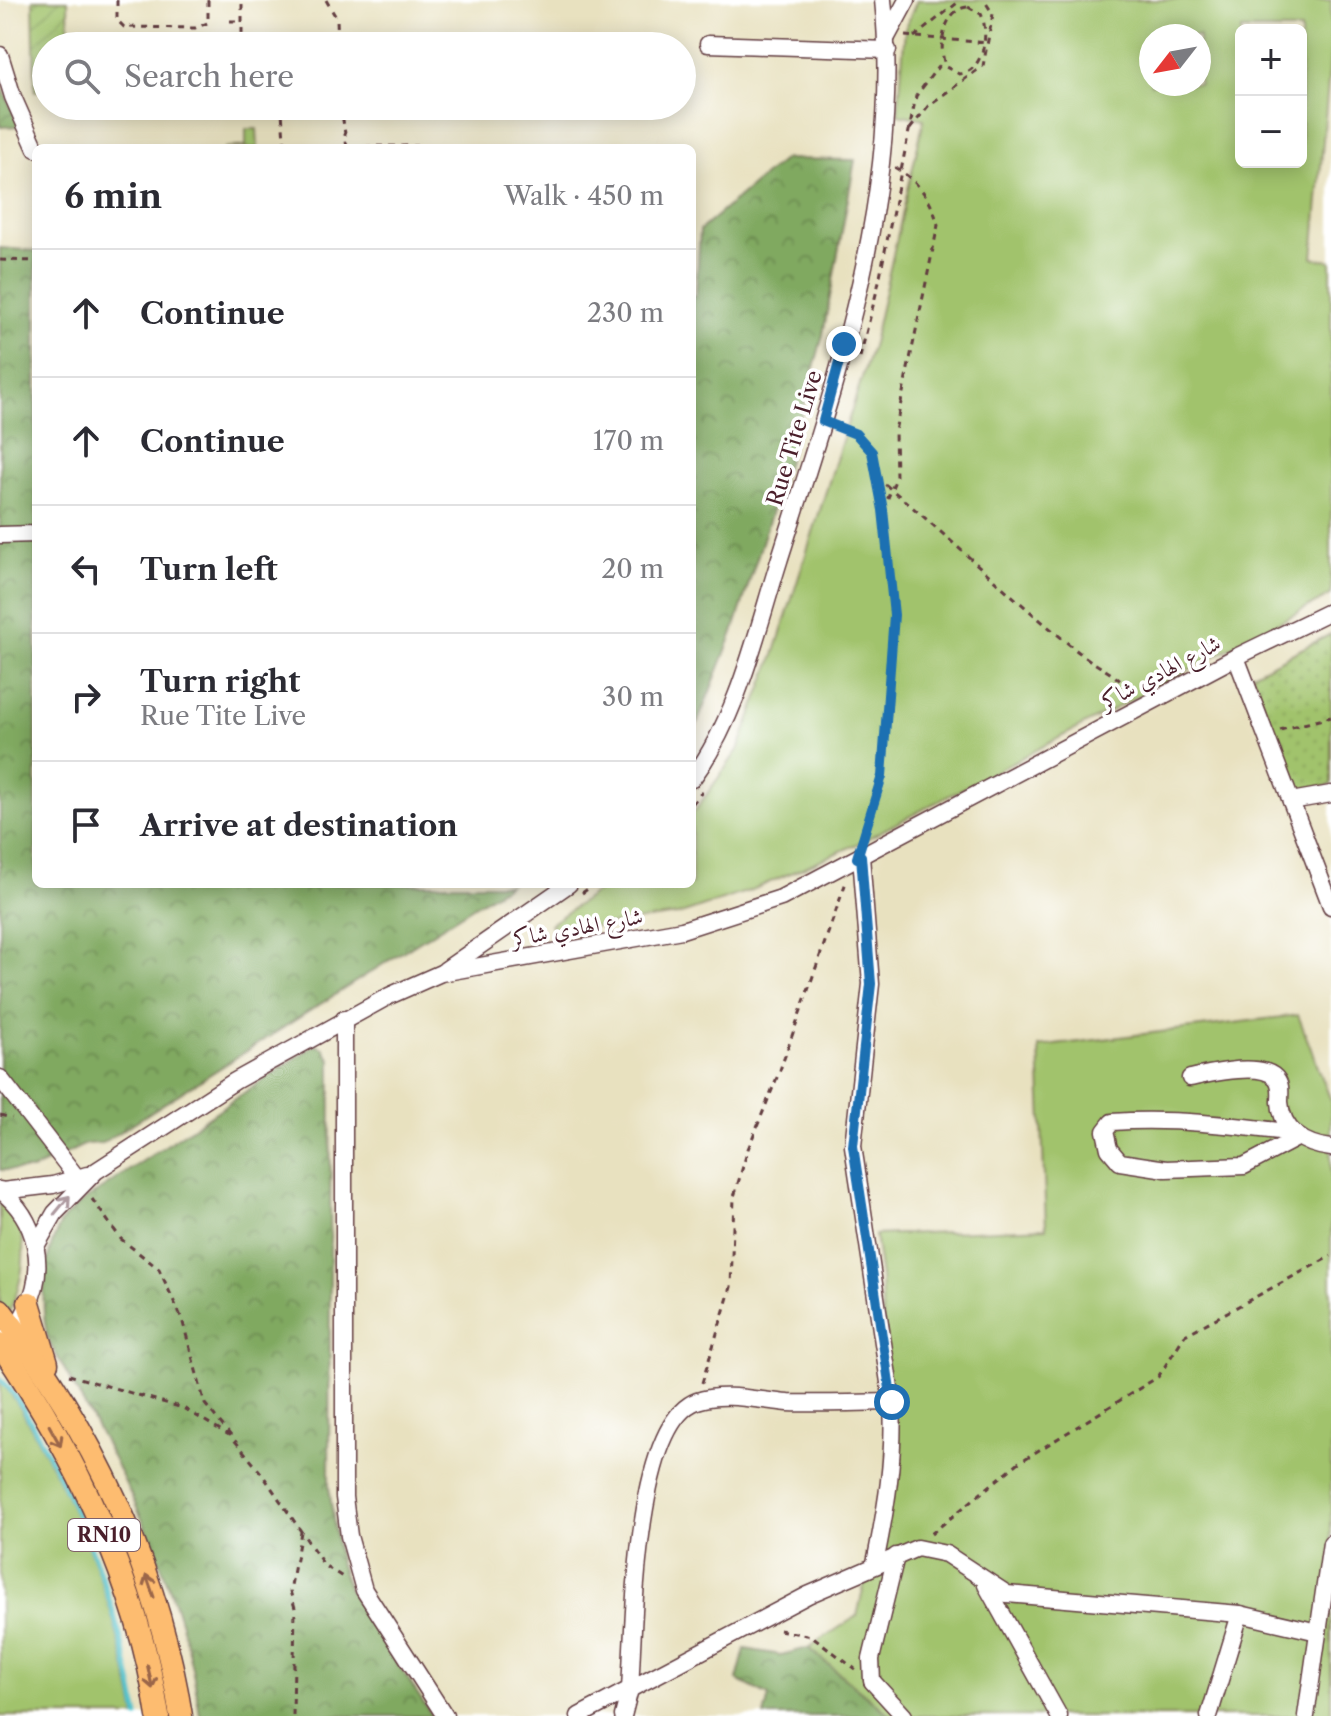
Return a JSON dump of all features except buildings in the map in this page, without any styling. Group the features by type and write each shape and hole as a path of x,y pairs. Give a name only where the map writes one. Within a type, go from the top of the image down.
{"highway":[{"path":"29,1303 52,1383"},
{"name":"RN10","path":"0,1310 8,1364 63,1449 99,1524 142,1639 158,1716"},
{"name":"RN10","path":"5,1338 52,1383 111,1490 141,1559 164,1630 181,1716"}],"street":[{"name":"Rue Tite Live","path":"696,773 717,739 741,677 823,421 862,279 881,159 888,44 883,0"},
{"path":"708,44 888,44 907,0"},
{"path":"0,55 13,97 34,144"},
{"path":"0,535 32,534"},
{"name":"شارع الهادي شاكر","path":"36,1246 79,1181 235,1081 344,1019 441,973 621,943 724,919 781,898 1236,657 1331,611"},
{"path":"1236,657 1331,906"},
{"path":"1291,801 1331,794"},
{"path":"859,857 871,984 853,1146 892,1402 892,1473 875,1563"},
{"path":"441,973 563,888"},
{"path":"344,1019 344,1497 349,1536 364,1590 445,1716"},
{"path":"1190,1078 1222,1071 1260,1070 1271,1074 1277,1079 1280,1105 1295,1135"},
{"path":"0,1078 79,1181 1,1191"},
{"path":"1295,1135 1244,1166 1166,1169 1120,1162 1109,1149 1105,1131 1112,1122 1194,1122 1295,1135 1331,1148"},
{"path":"1,1191 18,1206 36,1246 38,1275 29,1303 5,1338"},
{"path":"623,1716 630,1689 640,1534 661,1443 671,1425 696,1401 714,1398 808,1403 892,1402"},
{"path":"1306,1716 1331,1543"},
{"path":"579,1716 747,1625 875,1563 917,1548 946,1554 1007,1594 1240,1614 1318,1632"},
{"path":"896,1556 873,1639 872,1681 904,1716"},
{"path":"983,1580 1059,1716"},
{"path":"1209,1716 1240,1614"}],"path":[{"path":"117,0 117,20 124,27 195,28 210,21 208,0"},
{"path":"242,0 242,32"},
{"path":"326,0 337,19 337,32"},
{"path":"914,37 961,0"},
{"path":"943,60 952,71 966,73 977,65 983,42 984,21 981,14 968,7 954,11 950,16 943,60 916,96 908,132 929,105 983,66 993,14 984,0"},
{"path":"230,21 242,21"},
{"path":"888,44 905,36 989,43"},
{"path":"282,120 283,136 289,144"},
{"path":"343,120 346,144"},
{"path":"881,159 911,177 932,201 938,225 895,431 896,478 883,510"},
{"path":"0,260 32,261"},
{"path":"696,1401 731,1287 734,1197 744,1161 859,857 882,776 894,615 883,510 872,452 856,434 823,421"},
{"path":"876,477 1050,628 1093,663 1112,672 1141,708"},
{"path":"1265,734 1331,717"},
{"path":"79,1181 121,1239 159,1269 182,1319 205,1404 324,1565 364,1590"},
{"path":"917,1548 1018,1463 1158,1377 1185,1335 1230,1314 1331,1256"},
{"path":"52,1383 67,1375 183,1408 232,1437"},
{"path":"293,1716 295,1608 290,1591 301,1532"},
{"path":"747,1625 812,1636 872,1681"}],"green space":[{"path":"33,0 68,0 69,32 34,32"},
{"path":"917,0 1331,0 1331,48 1313,258 1331,261 1331,595 857,844 752,890 678,915 555,932 550,924 602,888 696,888 696,809 738,750 774,655 873,343 924,119 898,114 905,29"},
{"path":"0,82 19,126 0,127"},
{"path":"246,129 257,129 258,144 246,144"},
{"path":"784,159 855,160 823,335 793,445 734,630 696,727 696,295 700,230"},
{"path":"0,248 32,251 32,888 503,888 102,1143 86,1144 32,1170 0,1170"},
{"path":"1331,634 1331,785 1292,792 1252,674"},
{"path":"1298,1015 1331,1101 1331,1716 891,1716 808,1648 857,1616 883,1505 888,1460 881,1277 875,1235 1046,1228 1039,1047"},
{"path":"315,1045 324,1048 331,1060 329,1487 339,1562 349,1589 432,1716 200,1716 192,1666 163,1569 122,1476 49,1342 46,1329 46,1267 54,1238 67,1216 82,1202"},
{"path":"0,1204 12,1214 20,1227 23,1262 15,1298 0,1326"},
{"path":"0,1381 17,1403 40,1444 87,1543 120,1644 136,1716 0,1716"},
{"path":"808,1648 891,1716 764,1716 769,1696 737,1680 745,1649 781,1655"}],"waterway":[{"path":"0,1379 29,1419 89,1543 123,1645 138,1716"}],"route":[{"path":"844,344 823,421 856,434 872,452 883,510 894,615 882,776 857,858 861,856 871,984 853,1146 892,1402"}]}
